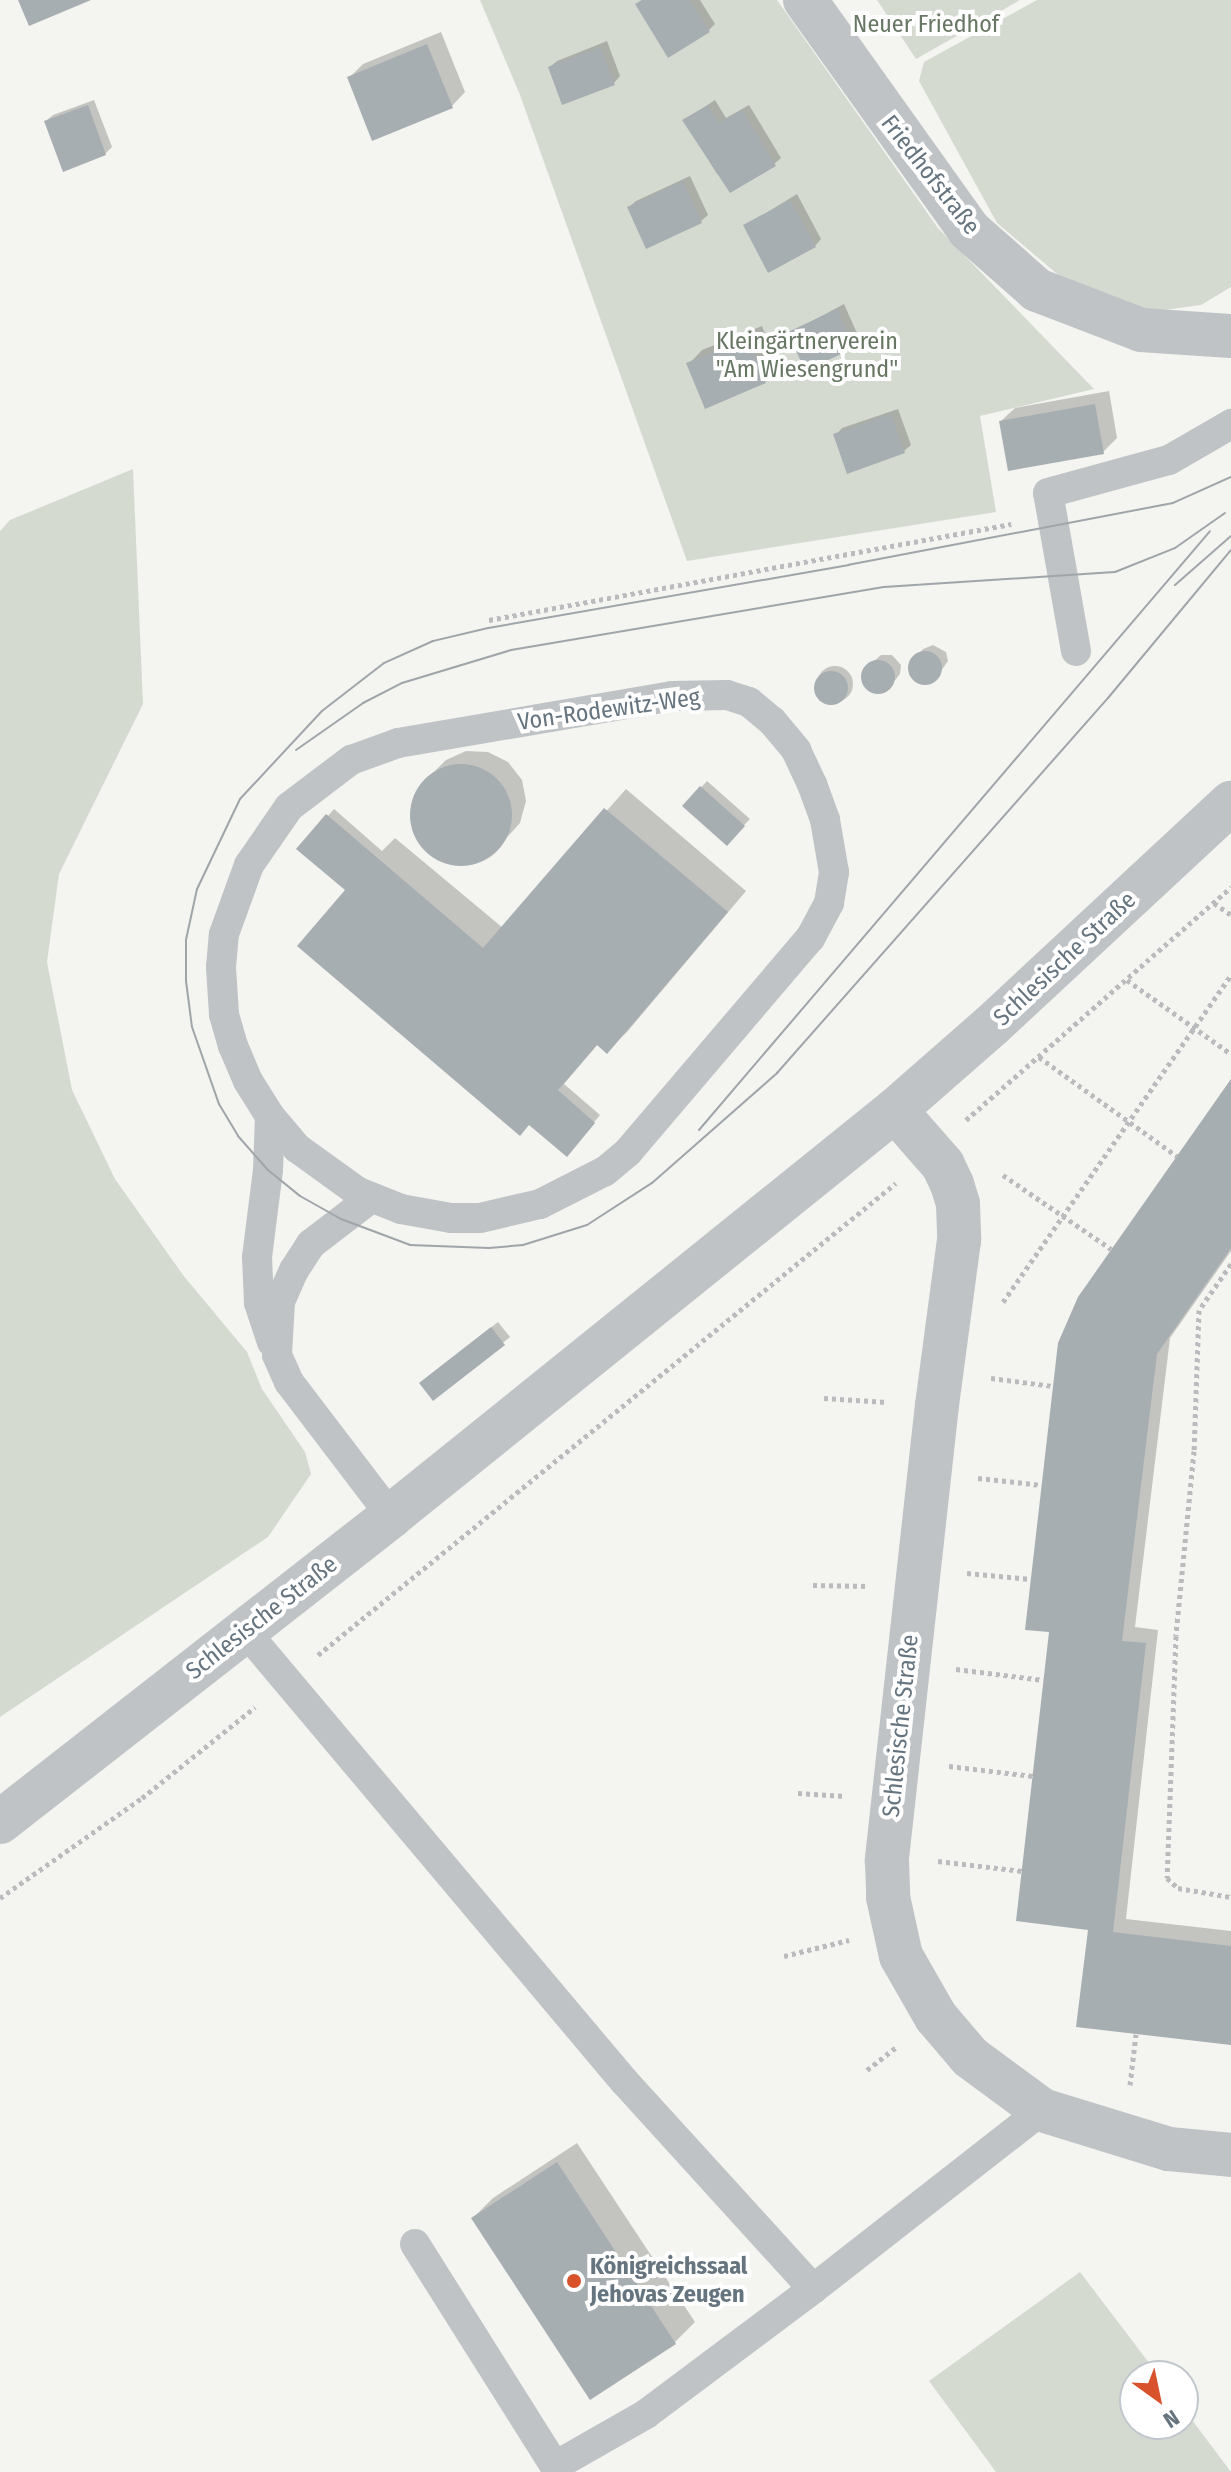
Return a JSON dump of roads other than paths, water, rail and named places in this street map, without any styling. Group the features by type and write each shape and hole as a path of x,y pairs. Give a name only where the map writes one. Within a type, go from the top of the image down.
{"street":[{"name":"Friedhofstraße","path":"805,0 969,230 1037,290 1141,330 1230,333"},
{"name":"Schlesische Straße","path":"0,1822 391,1516 895,1110 991,1026 1231,803"},
{"name":"Schlesische Straße","path":"895,1110 931,1152 952,1184 958,1204 959,1240 937,1405 887,1861 888,1897 901,1956 936,2017 970,2057 1042,2110 1169,2149 1231,2155"}],"lane":[{"path":"1076,651 1048,493 1169,460 1231,424"},
{"name":"Von-Rodewitz-Weg","path":"727,695 749,702 772,721 796,750 825,820 834,872 829,903 810,938 628,1152 605,1171 540,1204 480,1218 451,1218 401,1209 371,1198 327,1172 297,1148 270,1116 248,1081 224,1014 221,967 224,934 249,865 289,807 351,760 398,743 672,696 727,695"},
{"path":"270,1116 268,1170 257,1257 259,1303 289,1382 391,1516"},
{"path":"277,1355 280,1301 294,1270 311,1244 371,1198"},
{"path":"245,1631 624,2081 813,2289"},
{"path":"415,2244 555,2466 646,2414 813,2289 1042,2110"}],"tram line":[{"path":"1231,477 1173,503 849,565 488,628 433,641 384,663 322,711 240,799 197,889 186,940 186,981 192,1027 219,1104 238,1136 268,1170 300,1196 341,1219 410,1245 489,1248 523,1245 587,1225 652,1183 777,1073 1108,698 1231,550"},
{"path":"296,750 363,703 402,683 511,650 884,587 1115,572 1175,548 1225,513"},
{"path":"699,1130 1210,531"},
{"path":"1175,585 1231,536"}],"place":[{"name":"Königreichssaal Jehovas Zeugen","path":"574,2281"}],"park label":[{"name":"Neuer Friedhof","path":"926,25"},
{"name":"Kleingärtnerverein \"Am Wiesengrund\"","path":"807,356"}]}
